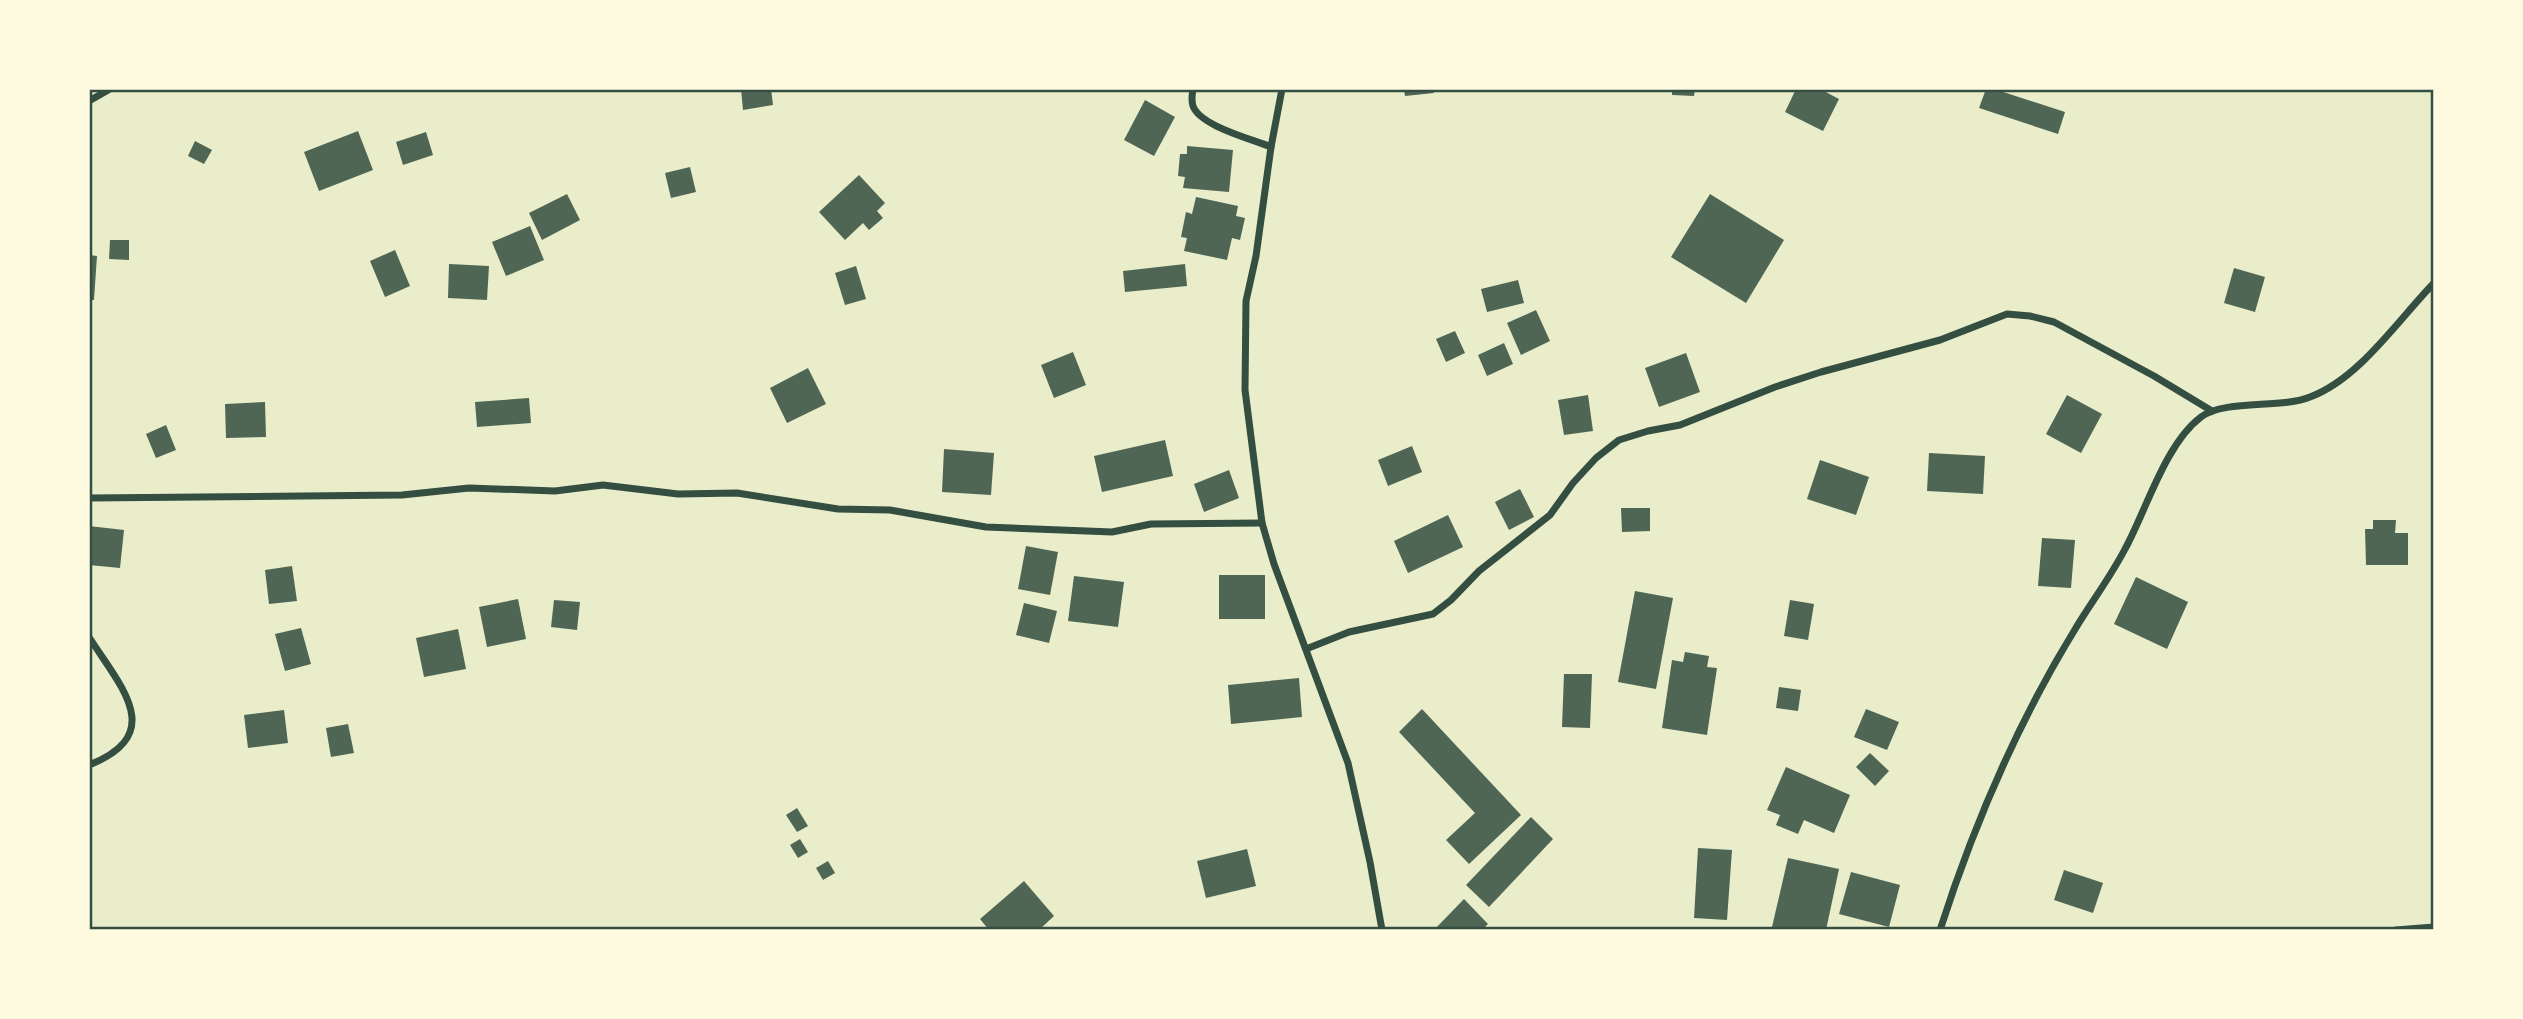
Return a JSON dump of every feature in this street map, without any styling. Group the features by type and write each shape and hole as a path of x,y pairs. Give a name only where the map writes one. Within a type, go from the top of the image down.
{"street":[{"path":"89,101 110,89"},
{"path":"1193,89 1191,103 1197,114 1223,129 1271,147"},
{"path":"1282,89 1256,256 1246,301 1245,390 1262,523 1274,564 1348,763 1382,930"},
{"path":"1940,930 1954,884 1986,805 2028,714 2077,625 2101,591 2126,547 2148,495 2183,436 2201,417 2212,411 2256,404 2290,403 2311,397 2338,383 2370,354 2434,283"},
{"path":"1306,649 1371,626 1433,614 1451,600 1479,570 1550,515 1573,483 1596,458 1619,440 1680,425 1775,387 1940,340 2007,314 2030,316 2054,323 2154,376 2212,411"},
{"path":"89,498 402,495 469,488 555,491 603,485 678,494 737,493 838,509 890,510 986,527 1112,532 1151,524 1262,523"},
{"path":"89,636 127,697 133,719 128,741 109,758 89,765"},
{"path":"2396,930 2434,927"}],"building":[{"path":"741,89 771,89 773,105 743,110"},
{"path":"1404,89 1433,89 1434,93 1405,96"},
{"path":"1672,89 1695,89 1694,96 1672,95"},
{"path":"1796,89 1820,89 1839,99 1823,131 1785,112"},
{"path":"1986,89 1994,89 2065,112 2058,134 1979,108"},
{"path":"1145,100 1175,117 1154,156 1124,140"},
{"path":"358,131 373,170 319,191 304,152"},
{"path":"426,132 433,155 403,165 396,142"},
{"path":"195,141 212,150 204,164 188,156"},
{"path":"1187,146 1233,150 1229,192 1183,188 1185,177 1178,176 1180,154 1187,154"},
{"path":"690,167 696,192 671,198 665,173"},
{"path":"859,175 885,203 877,211 883,218 869,230 863,223 845,240 819,212"},
{"path":"567,194 580,220 542,240 529,213"},
{"path":"1710,194 1784,240 1746,303 1671,257"},
{"path":"1196,197 1238,206 1236,216 1245,218 1240,240 1232,238 1227,260 1184,251 1187,238 1181,237 1186,212 1192,214"},
{"path":"530,226 544,260 506,276 492,242"},
{"path":"110,240 129,240 129,260 109,259"},
{"path":"395,250 410,286 385,297 370,261"},
{"path":"89,255 97,256 94,300 89,300"},
{"path":"449,264 489,266 487,300 448,298"},
{"path":"1185,264 1187,286 1125,292 1123,271"},
{"path":"856,266 866,299 845,305 835,273"},
{"path":"2234,268 2265,277 2255,312 2224,303"},
{"path":"1518,280 1524,303 1487,312 1481,289"},
{"path":"1536,310 1550,341 1521,355 1507,323"},
{"path":"1455,331 1465,353 1446,362 1436,339"},
{"path":"1504,343 1513,364 1487,376 1478,355"},
{"path":"1073,352 1086,385 1054,398 1041,365"},
{"path":"1686,353 1700,392 1659,407 1645,368"},
{"path":"808,368 826,404 787,423 770,388"},
{"path":"1588,395 1593,431 1564,435 1558,400"},
{"path":"2067,395 2102,414 2081,453 2046,434"},
{"path":"529,398 531,423 477,427 475,402"},
{"path":"265,402 266,437 226,438 225,404"},
{"path":"166,425 176,450 156,458 146,434"},
{"path":"1165,440 1173,476 1102,492 1094,456"},
{"path":"1412,446 1422,472 1388,486 1378,460"},
{"path":"944,449 994,453 991,495 942,492"},
{"path":"1929,453 1985,456 1983,494 1927,491"},
{"path":"1820,460 1869,477 1856,515 1807,499"},
{"path":"1229,470 1239,498 1204,512 1194,484"},
{"path":"1520,489 1534,517 1509,530 1495,502"},
{"path":"1621,508 1650,508 1650,531 1622,532"},
{"path":"1448,515 1463,547 1408,573 1394,541"},
{"path":"2373,520 2396,520 2395,533 2408,533 2408,565 2366,565 2365,529 2373,529"},
{"path":"89,526 124,530 120,568 89,565"},
{"path":"2042,538 2075,540 2071,588 2038,586"},
{"path":"1026,546 1058,552 1050,595 1018,589"},
{"path":"292,566 297,601 269,604 265,570"},
{"path":"1219,575 1265,575 1265,619 1219,619"},
{"path":"1074,576 1124,582 1118,627 1068,621"},
{"path":"2136,577 2188,602 2167,649 2114,624"},
{"path":"1635,591 1673,598 1656,689 1618,682"},
{"path":"518,599 526,639 487,647 479,607"},
{"path":"554,600 580,602 577,630 551,627"},
{"path":"1790,600 1814,604 1808,640 1784,636"},
{"path":"1024,603 1057,611 1049,643 1016,635"},
{"path":"301,628 311,664 285,671 275,634"},
{"path":"458,629 466,669 424,677 416,638"},
{"path":"1685,652 1709,656 1707,667 1717,668 1707,735 1662,728 1672,660 1683,662"},
{"path":"1564,674 1592,674 1590,728 1562,727"},
{"path":"1299,678 1302,717 1231,724 1228,685"},
{"path":"1779,687 1801,690 1798,711 1776,708"},
{"path":"1422,709 1521,815 1469,864 1446,840 1475,813 1399,732"},
{"path":"1866,709 1899,722 1887,750 1854,737"},
{"path":"284,710 288,743 248,748 244,715"},
{"path":"348,724 354,753 331,757 326,728"},
{"path":"1870,753 1889,771 1875,786 1856,767"},
{"path":"1786,767 1850,795 1834,833 1804,820 1798,834 1776,825 1780,815 1767,810"},
{"path":"797,808 808,826 797,832 786,815"},
{"path":"1531,817 1553,839 1489,907 1466,885"},
{"path":"800,839 808,852 798,858 790,845"},
{"path":"1698,848 1732,850 1727,920 1694,918"},
{"path":"1247,849 1256,886 1206,898 1197,861"},
{"path":"1788,858 1839,869 1826,930 1787,930 1772,927"},
{"path":"828,861 835,873 823,880 816,868"},
{"path":"2064,870 2103,883 2093,913 2054,900"},
{"path":"1851,872 1900,885 1889,927 1839,914"},
{"path":"1024,881 1054,916 1039,930 989,930 980,919"},
{"path":"1464,899 1488,924 1482,930 1434,930"}]}
